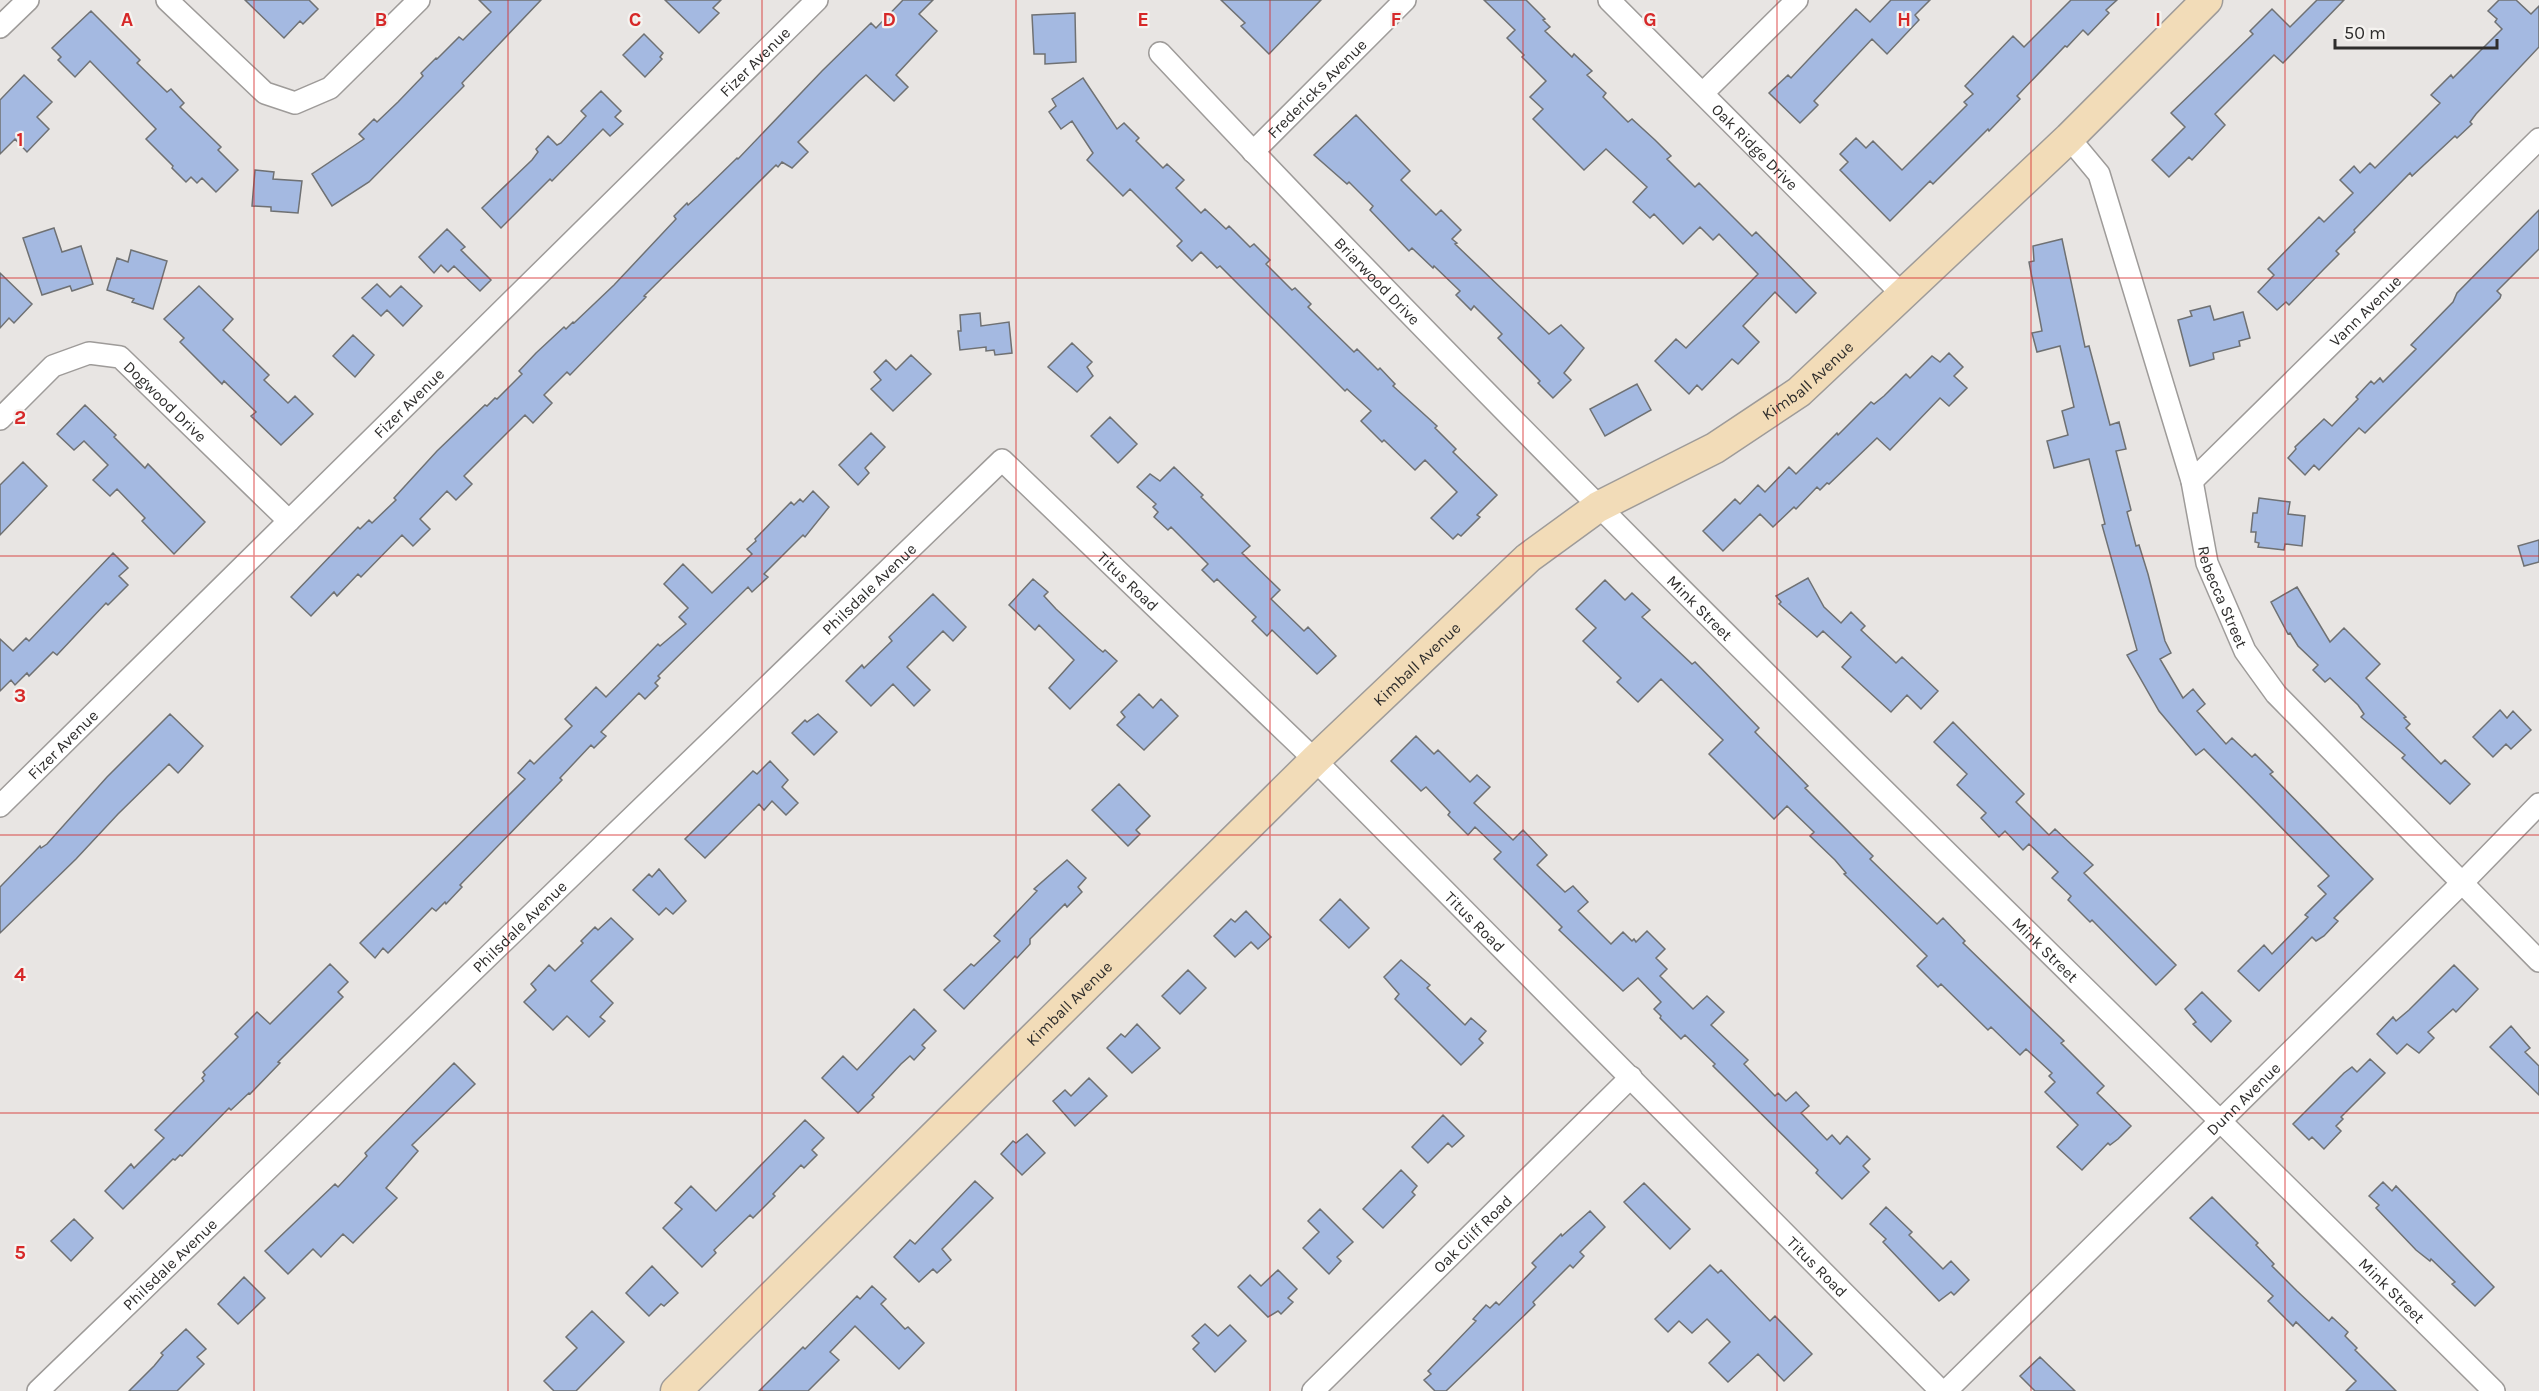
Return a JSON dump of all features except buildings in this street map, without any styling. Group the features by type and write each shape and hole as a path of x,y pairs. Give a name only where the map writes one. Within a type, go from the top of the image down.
{"street":[{"path":"0,27 28,0"},
{"path":"167,0 265,93 295,103 330,88 419,0"},
{"name":"Fizer Avenue","path":"0,806 817,0"},
{"name":"Fredericks Avenue","path":"1253,152 1405,0"},
{"name":"Oak Ridge Drive","path":"1609,0 1902,294"},
{"path":"1703,93 1797,0"},
{"name":"Kimball Avenue","path":"675,1391 1315,760 1528,558 1598,507 1715,448 1799,392 2069,138 2207,0"},
{"name":"Briarwood Drive","path":"1160,53 1253,152 1598,507"},
{"name":"Rebecca Street","path":"2069,138 2099,174 2192,481 2207,563 2246,651 2276,694 2539,961"},
{"name":"Vann Avenue","path":"2192,481 2539,139"},
{"name":"Dogwood Drive","path":"0,419 53,366 89,353 120,357 289,521"},
{"name":"Titus Road","path":"1002,460 1315,760 1941,1391"},
{"name":"Philsdale Avenue","path":"38,1391 1002,460"},
{"name":"Mink Street","path":"1598,507 2494,1391"},
{"name":"Dunn Avenue","path":"1946,1391 2463,882 2539,804"},
{"name":"Oak Cliff Road","path":"1313,1391 1631,1077"}]}
